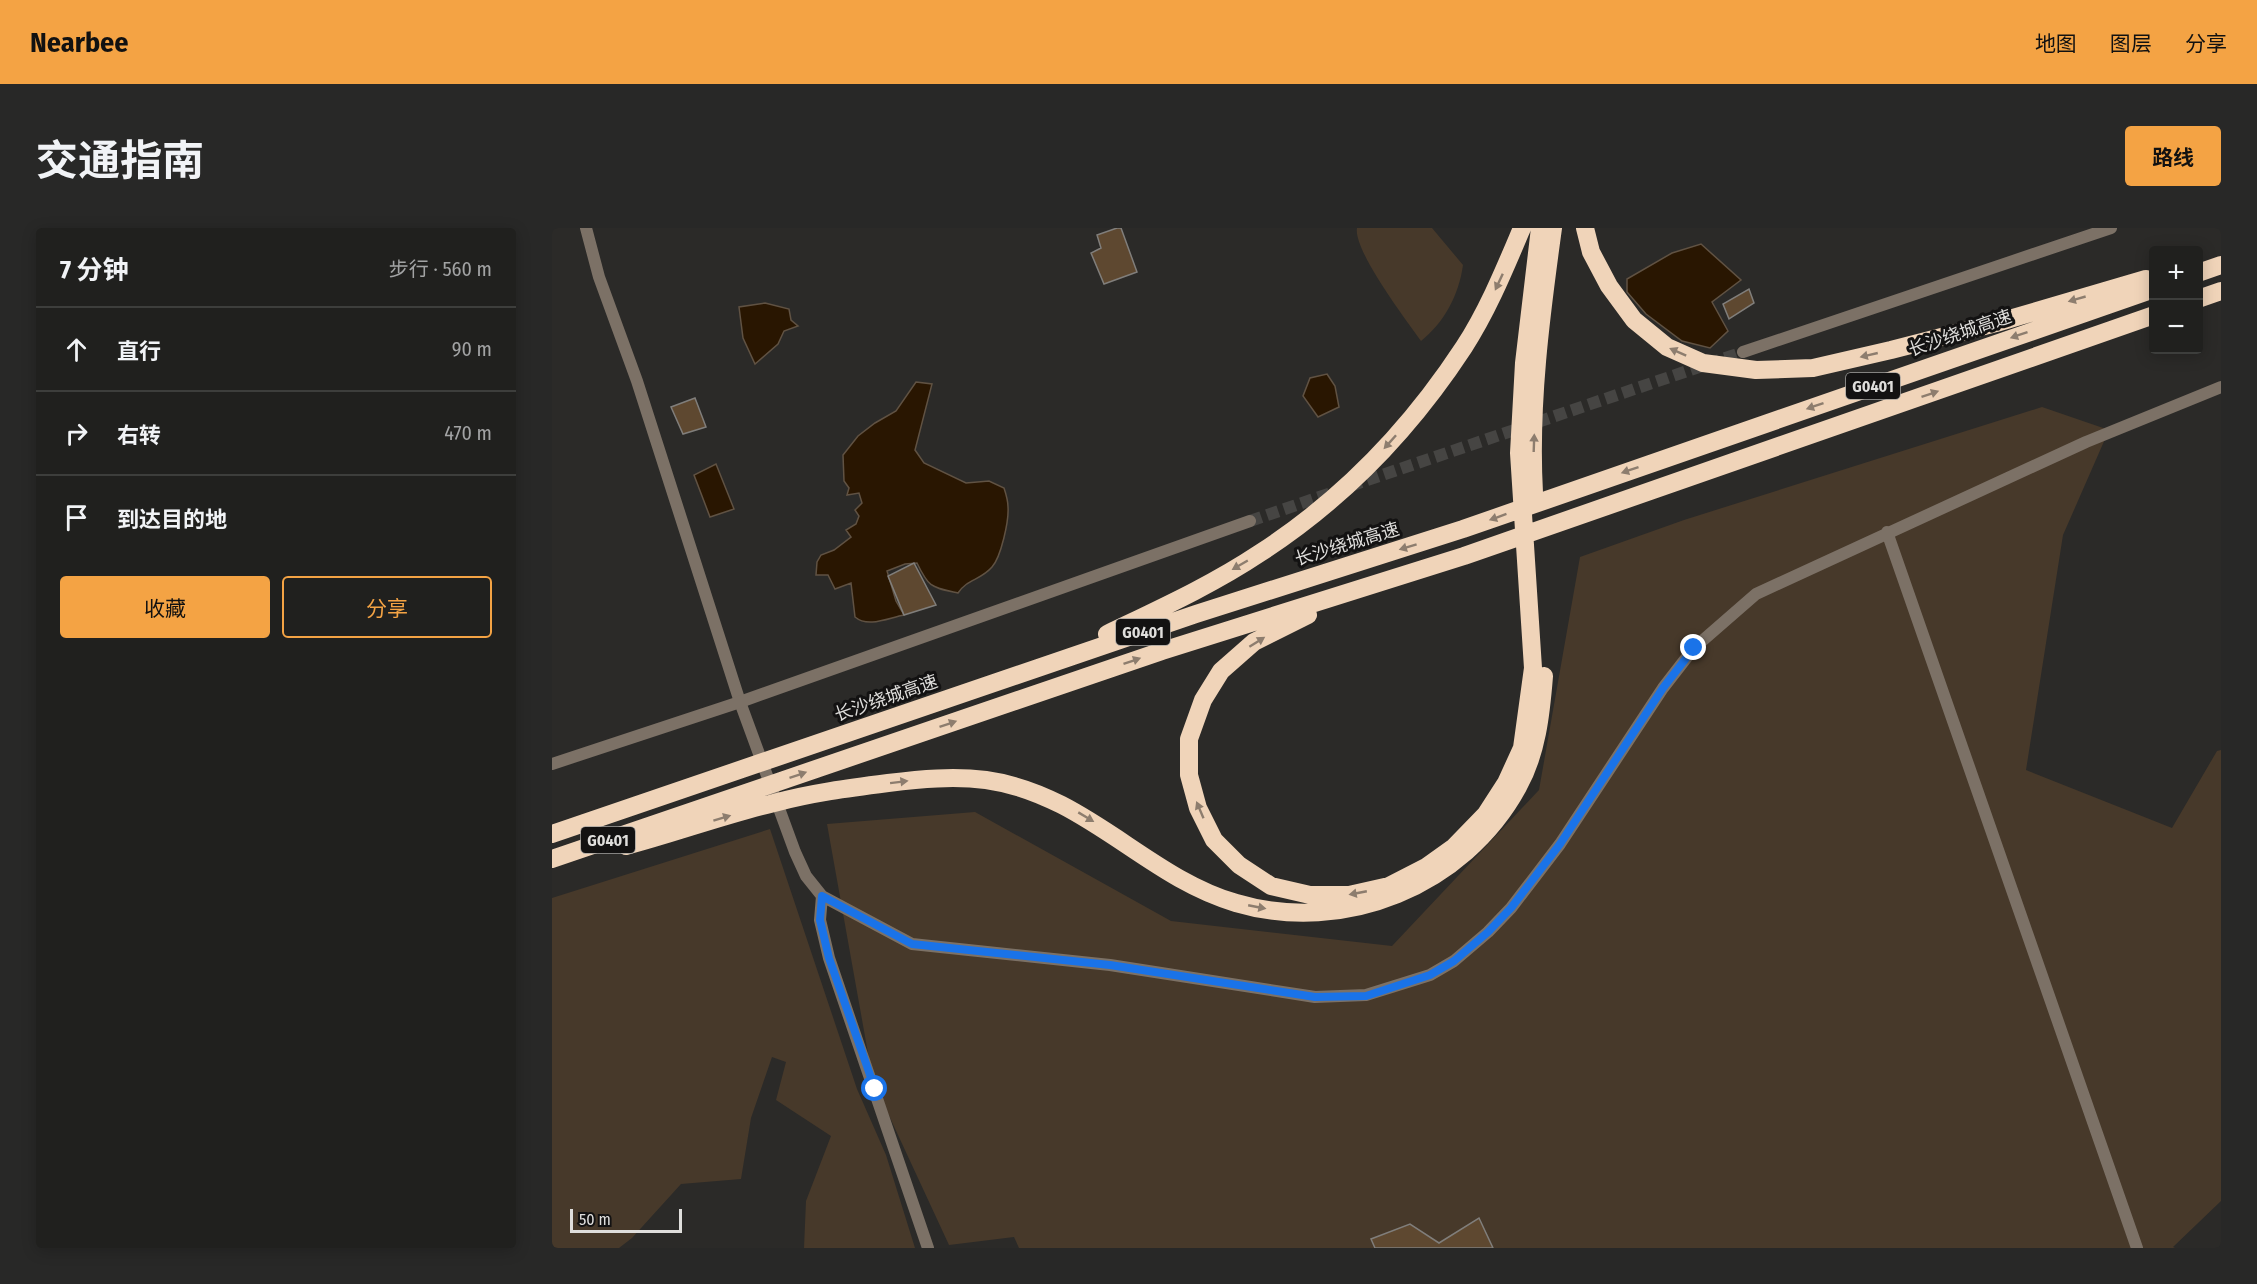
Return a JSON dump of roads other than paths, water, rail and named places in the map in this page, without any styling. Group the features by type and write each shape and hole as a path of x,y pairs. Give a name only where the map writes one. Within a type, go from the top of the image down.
{"highway":[{"path":"824,736 1106,634 1192,593 1260,554 1315,514 1371,463 1419,410 1465,346 1499,283 1522,228"},
{"path":"1465,562 1306,615 1254,642 1221,671 1203,700 1189,739 1189,775 1197,808 1214,840 1239,865 1271,886 1310,895 1349,895 1389,886 1426,867 1454,847 1486,814 1506,783 1522,748 1533,668 1520,453 1524,363 1540,228"},
{"path":"552,867 665,828 841,789 937,777 988,780 1041,795 1082,814 1190,885 1236,903 1277,911 1318,913 1368,906 1412,890 1452,865 1492,828 1519,786 1533,752 1541,711 1545,664 1533,475 1535,392 1542,310 1553,228"},
{"path":"1585,228 1592,252 1609,286 1634,320 1667,347 1703,363 1756,370 1813,368 1869,356 1996,323 2149,278"},
{"path":"2203,264 2220,262"},
{"path":"2203,271 2220,262"},
{"name":"长沙绕城高速","path":"824,736 1196,614 1463,530 2149,291"},
{"path":"2203,298 2221,291"},
{"name":"G0401","path":"552,859 665,828 833,763 1162,651 1465,562 1598,516 1770,450 2149,317"},
{"name":"G0401","path":"552,834 824,736"}],"street":[{"path":"586,228 600,277 637,381 740,702 795,852 806,876 822,896 912,944 1110,965 1315,997 1366,996 1430,975 1454,961 1488,932 1511,908 1560,844 1663,688 1694,648 1756,594 2086,442 2221,387"},
{"path":"1743,352 2111,228"},
{"path":"552,764 740,702 1250,521"},
{"path":"1887,532 2137,1248"},
{"path":"822,896 820,920 829,958 928,1248"}],"tunnel":[{"path":"1350,486 1743,352"},
{"path":"1250,521 1334,492"}]}
